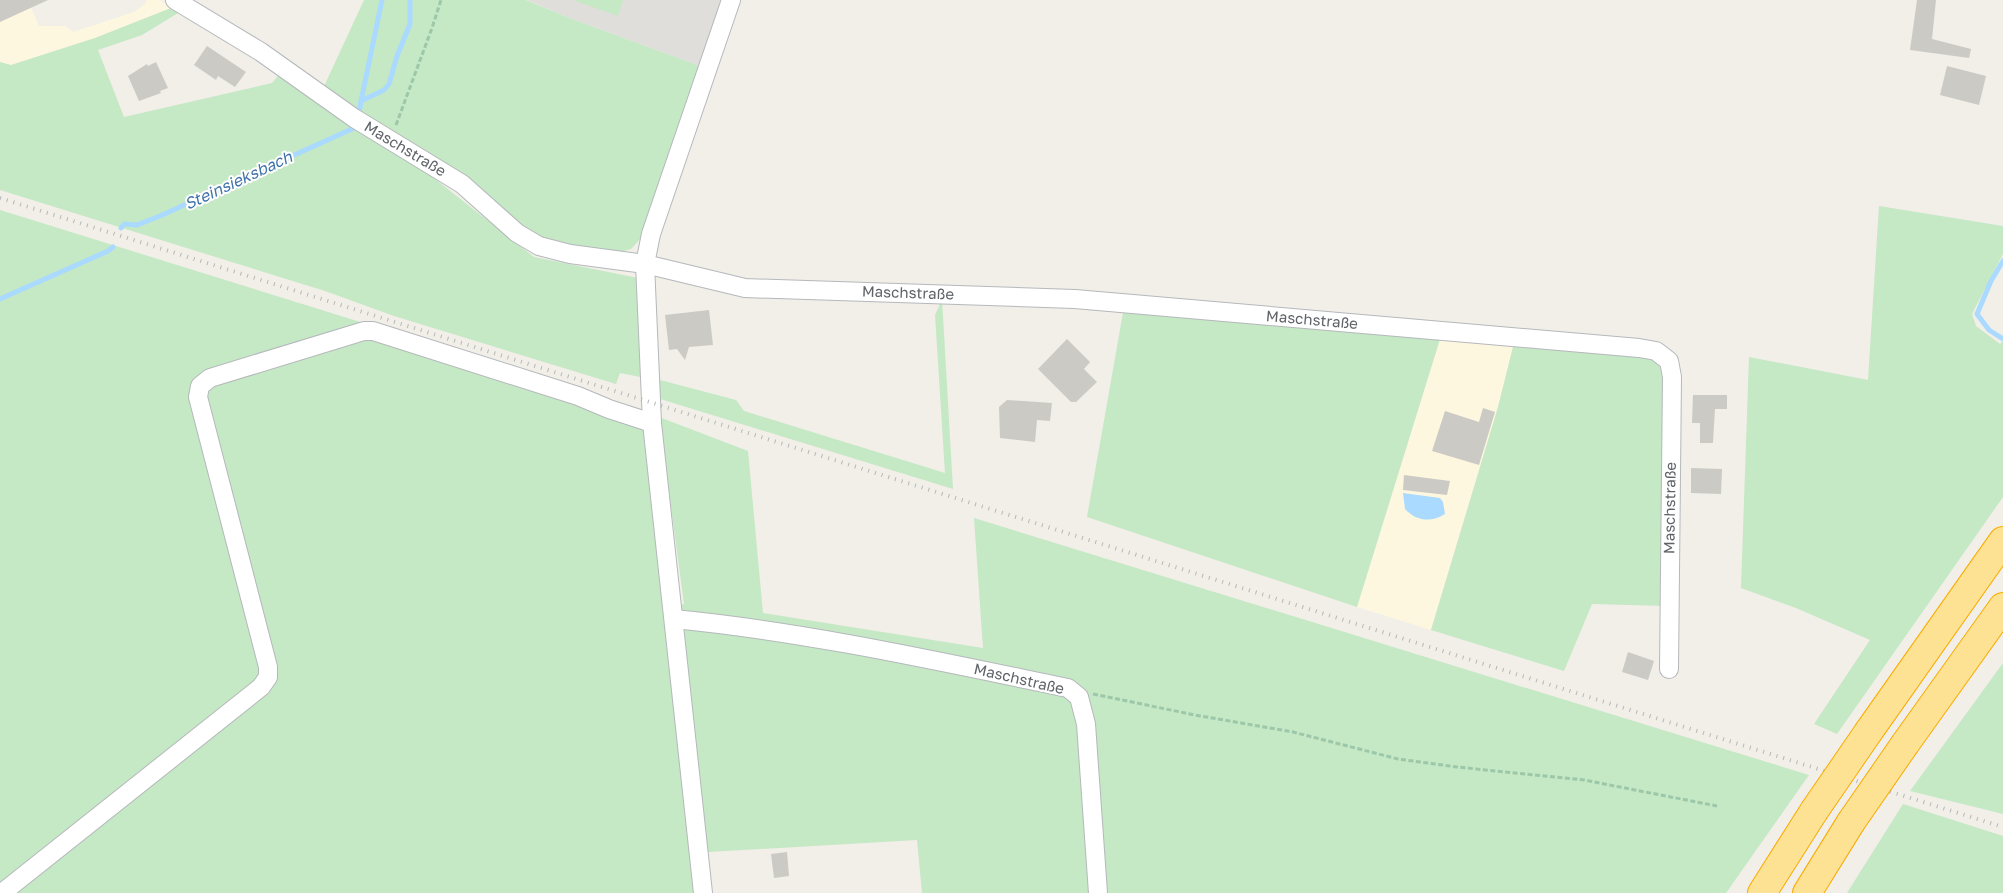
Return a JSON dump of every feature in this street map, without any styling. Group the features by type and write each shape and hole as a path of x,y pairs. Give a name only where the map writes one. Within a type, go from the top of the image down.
{"highway":[{"path":"1762,893 1814,811 2003,541"},
{"path":"1807,893 1851,822 2003,607"}],"street":[{"name":"Maschstraße","path":"175,0 261,52 354,118 462,184 516,233 539,246 570,254 645,264 745,288 1075,298 1656,351 1669,361 1672,377 1669,669"},
{"path":"704,893 652,423 645,264 650,234 731,0"},
{"path":"2,893 261,687 268,677 268,667 198,396 200,386 210,378 355,333 373,331 578,396 652,423"},
{"name":"Maschstraße","path":"674,619 742,626 861,645 1068,688 1079,697 1086,724 1098,893"}],"path":[{"path":"387,138 396,124 441,0"},
{"path":"1079,697 1094,694 1195,715 1293,732 1398,759 1584,780 1717,806"}],"shaded area":[{"path":"0,0 28,0 39,26 65,26 73,32 134,12 145,4 147,0 160,0 171,8 95,38 11,65 0,62"},
{"path":"527,0 723,0 700,66 572,19"},
{"path":"1440,339 1513,347 1498,407 1431,630 1357,607"}],"green space":[{"path":"364,0 526,0 700,66 643,236 631,249 610,255 561,247 524,233 421,168 534,257 638,278 645,378 620,373 616,384 394,316 325,291 0,190 0,62 11,65 95,38 171,8 178,13 142,35 98,50 124,117 272,83 280,73 320,95"},
{"path":"573,0 623,0 618,16"},
{"path":"1879,206 2003,226 2003,254 1972,314 1976,326 2000,344 2003,341 2003,497 1837,734 1814,724 1870,640 1796,608 1741,588 1749,357 1868,380"},
{"path":"0,210 644,410 667,609 684,604 659,417 748,451 763,613 983,648 974,518 1809,775 1726,893 922,893 917,840 708,852 711,893 0,893"},
{"path":"942,299 953,489 657,398 660,380 736,400 744,411 945,473 935,315"},
{"path":"1124,307 1440,339 1357,607 1087,517"},
{"path":"1513,347 1564,349 1648,357 1659,364 1666,377 1665,606 1592,604 1564,671 1431,630 1498,407"},
{"path":"2003,663 2003,814 1910,791"},
{"path":"1903,804 2003,836 2003,893 1847,893"}],"water":[{"path":"1403,493 1440,498 1443,502 1445,514 1429,520 1414,516 1405,509"}],"building":[{"path":"0,0 48,0 0,22"},
{"path":"1917,0 1936,0 1932,39 1971,49 1969,58 1910,50"},
{"path":"207,46 246,72 235,87 218,76 216,80 194,65"},
{"path":"156,62 168,88 160,91 161,93 139,101 128,76 147,64 148,66"},
{"path":"1947,66 1986,76 1979,105 1940,95"},
{"path":"709,310 713,345 689,347 685,360 677,349 669,350 665,315"},
{"path":"1067,339 1090,362 1084,369 1097,382 1076,402 1071,402 1038,369"},
{"path":"1693,395 1727,395 1727,409 1715,409 1713,443 1700,443 1700,423 1692,423"},
{"path":"1007,400 1052,403 1050,421 1037,420 1035,442 1000,438 999,407"},
{"path":"1483,408 1495,412 1479,465 1432,451 1445,411 1479,422"},
{"path":"1691,468 1722,469 1721,494 1691,493"},
{"path":"1404,475 1450,481 1447,495 1403,490"},
{"path":"1628,652 1654,661 1648,680 1622,672"},
{"path":"787,852 789,876 774,878 771,854"}],"waterway":[{"name":"Steinsieksbach","path":"361,101 382,0"},
{"name":"Steinsieksbach","path":"359,114 361,101 384,90 389,84 397,56 410,24 410,0"},
{"name":"Steinsieksbach","path":"121,228 124,224 137,225 160,216 354,128"},
{"name":"Steinsieksbach","path":"0,299 108,251 113,247"},
{"path":"2003,261 1991,281 1977,314 1989,330 2003,339"}],"railway":[{"path":"0,198 2003,827"}]}
